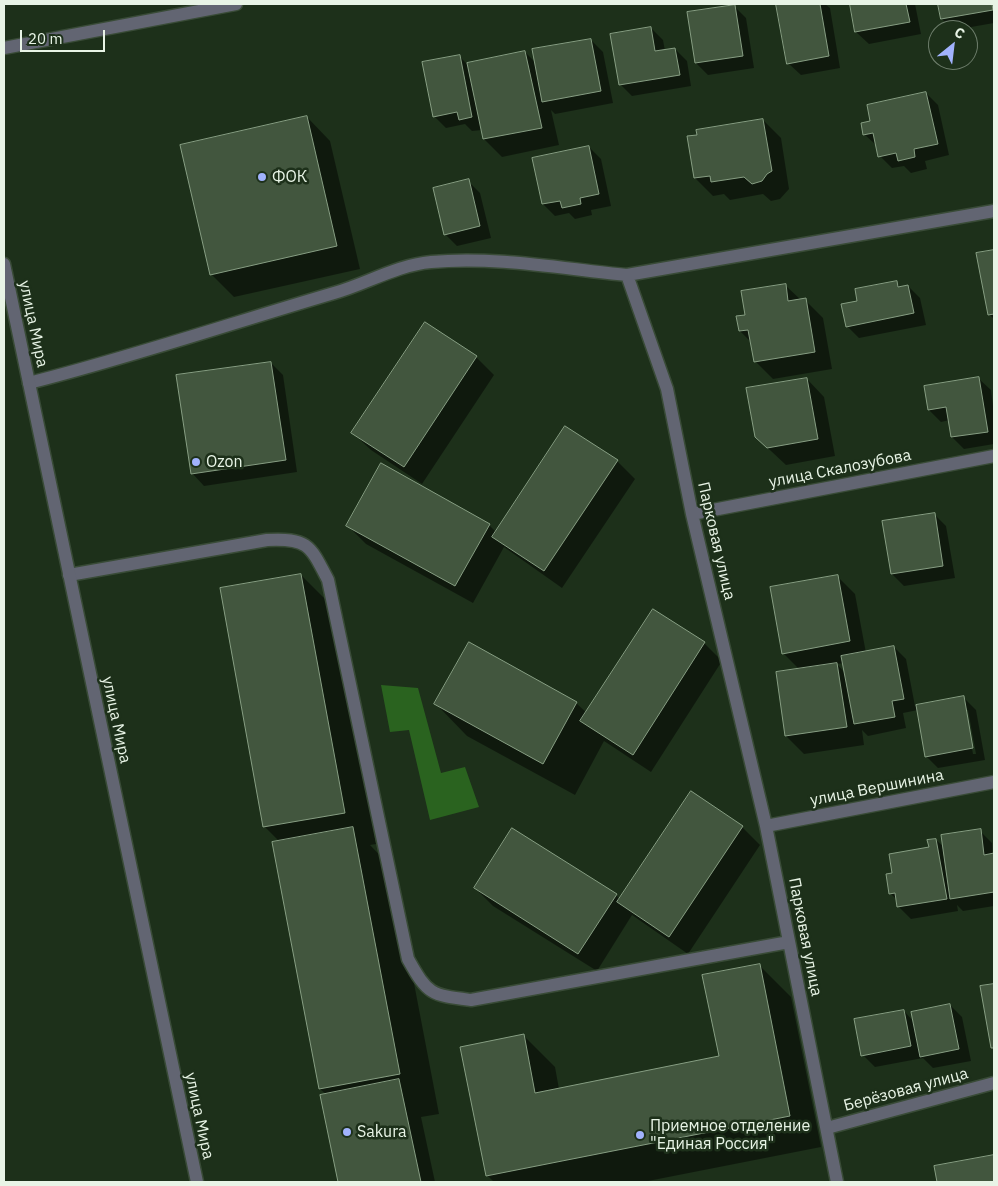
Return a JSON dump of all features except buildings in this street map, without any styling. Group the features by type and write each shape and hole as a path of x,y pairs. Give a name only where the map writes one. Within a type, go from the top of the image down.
{"street":[{"path":"4,48 236,4"},
{"path":"29,383 100,365 344,290 400,269 429,262 471,260 627,275 994,211"},
{"name":"улица Мира","path":"4,264 196,1182"},
{"name":"Парковая улица","path":"627,275 667,389 692,514 766,826 837,1182"},
{"name":"улица Скалозубова","path":"692,514 994,456"},
{"path":"69,575 267,540 291,539 312,550 328,580 408,959 423,986 443,997 471,1000 789,942"},
{"name":"улица Вершинина","path":"766,826 994,782"},
{"name":"Берёзовая улица","path":"827,1128 994,1083"}],"green space":[{"path":"381,685 418,688 441,773 465,767 479,807 430,820 409,730 390,732"}],"place":[{"name":"ФОК","path":"262,177"},
{"name":"Ozon","path":"196,462"},
{"name":"Sakura","path":"347,1132"},
{"name":"Приемное отделение \"Единая Россия\"","path":"640,1135"}]}
